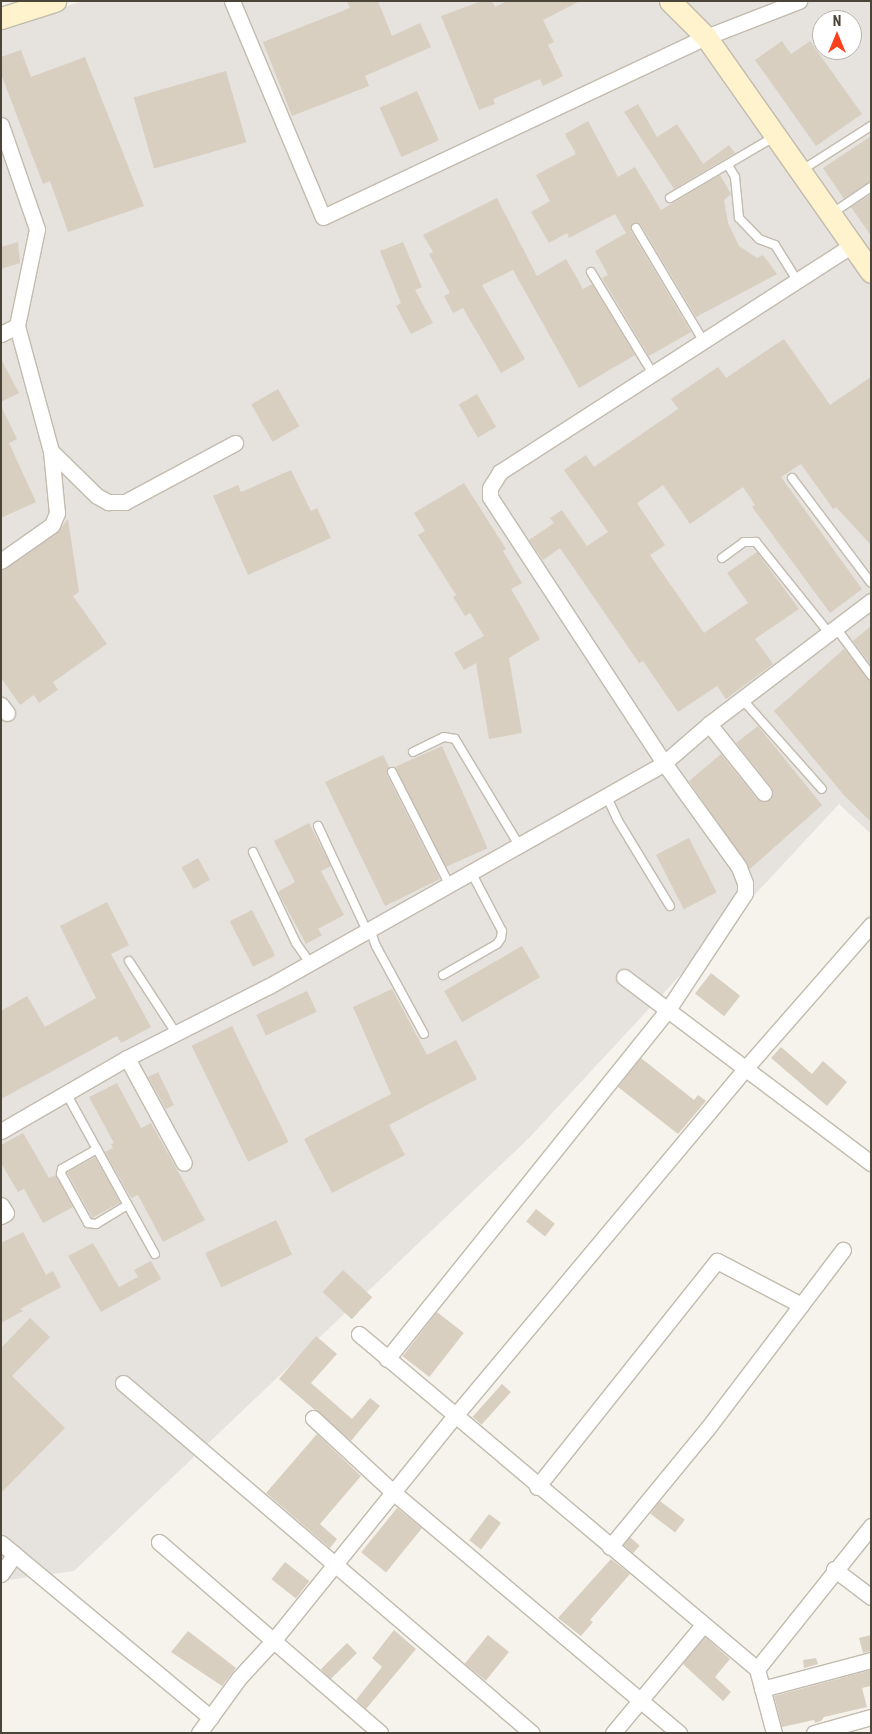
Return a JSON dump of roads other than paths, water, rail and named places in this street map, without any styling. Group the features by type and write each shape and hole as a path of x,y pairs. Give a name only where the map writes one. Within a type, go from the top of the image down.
{"street":[{"path":"1,18 55,1"},
{"path":"232,1 323,217 706,37 799,1"},
{"path":"387,1359 667,1011 744,893 745,883 739,867 664,763 490,497 490,488 500,472 798,282 864,257 800,171 706,37 670,1"},
{"path":"1,125 37,229 17,326 51,451 57,513 52,524 1,561"},
{"path":"1,334 17,326"},
{"path":"51,451 97,496 108,502 125,502 235,443"},
{"path":"1,1131 127,1058 310,963 664,763 709,724 871,601"},
{"path":"709,724 764,793"},
{"path":"199,1733 239,1678 273,1642 394,1494 454,1417 744,1070 871,924"},
{"path":"624,977 744,1070 871,1163"},
{"path":"127,1058 184,1163"},
{"path":"1,1205 6,1213 1,1216"},
{"path":"610,1547 707,1429 843,1250"},
{"path":"537,1486 716,1260 801,1305"},
{"path":"359,1334 454,1417 757,1670 774,1733"},
{"path":"123,1383 532,1733"},
{"path":"313,1418 394,1494 679,1733"},
{"path":"757,1670 834,1569 871,1526"},
{"path":"159,1542 380,1733"},
{"path":"1,1543 211,1718"},
{"path":"1,1574 15,1554"},
{"path":"834,1569 871,1596"},
{"path":"613,1733 703,1625"},
{"path":"762,1689 871,1660"},
{"path":"814,1733 871,1717"}],"lane":[{"path":"800,171 871,126"},
{"path":"670,198 776,137"},
{"path":"728,165 735,177 740,218 759,239 775,245 798,282"},
{"path":"831,214 871,187"},
{"path":"636,228 704,342"},
{"path":"591,272 653,374"},
{"path":"792,478 871,583"},
{"path":"722,558 744,542 756,542 871,675"},
{"path":"742,699 822,789"},
{"path":"413,752 444,737 455,739 519,845"},
{"path":"392,772 449,884"},
{"path":"606,796 617,819 670,906"},
{"path":"318,826 376,946 424,1034"},
{"path":"253,852 296,944 310,963"},
{"path":"443,975 497,944 501,938 502,931 471,872"},
{"path":"129,961 176,1033"},
{"path":"66,1093 155,1254"},
{"path":"97,1149 62,1169 61,1174 88,1224 96,1224 128,1205"}]}
